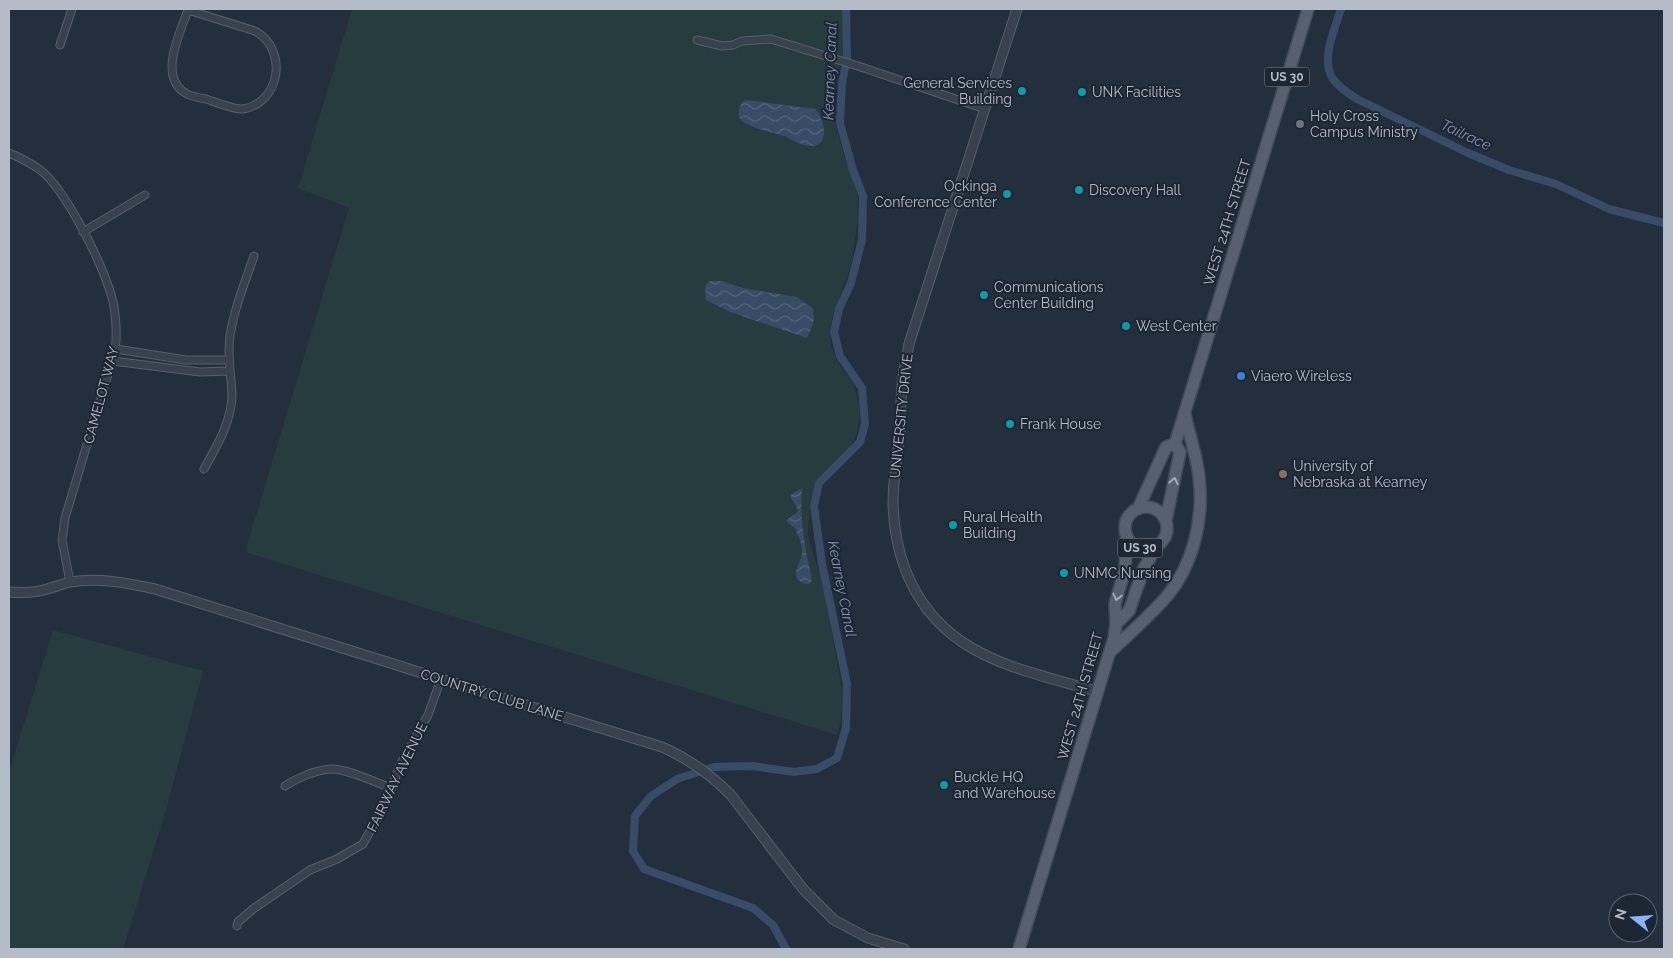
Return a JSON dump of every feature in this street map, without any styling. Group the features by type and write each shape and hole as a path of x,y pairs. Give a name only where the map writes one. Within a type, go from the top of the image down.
{"main road":[{"name":"WEST 24TH STREET","path":"1166,520 1180,452 1175,444 1308,9"},
{"path":"1110,652 1148,617 1168,595 1184,568 1193,544 1201,505 1199,474 1184,412"},
{"name":"WEST 24TH STREET","path":"1138,509 1166,447 1175,444"},
{"name":"US 30","path":"1153,508 1162,514 1166,520 1167,529 1165,535 1157,546 1146,549 1140,548 1130,541 1127,536 1126,524 1128,519 1138,509 1153,508"},
{"name":"WEST 24TH STREET","path":"1019,949 1110,652 1116,624 1115,604 1124,569 1127,536"},
{"name":"WEST 24TH STREET","path":"1116,624 1129,611 1144,568 1157,546"}],"street":[{"path":"60,45 72,9"},
{"name":"UNIVERSITY DRIVE","path":"1017,9 909,344 902,379 900,429 893,501 895,536 902,566 913,589 926,609 950,632 972,648 993,659 1098,692"},
{"path":"186,10 255,31 264,36 276,56 278,67 271,88 264,99 255,105 241,109 186,94 175,82 171,68 174,49 186,10"},
{"path":"698,40 722,46 733,45 742,41 771,39 834,58 985,109"},
{"name":"CAMELOT WAY","path":"9,153 40,170 65,199 94,252 112,298 116,349 65,518 62,540 70,582"},
{"path":"83,232 145,195"},
{"path":"204,469 219,443 229,418 232,395 228,360 230,337 234,316 254,256"},
{"path":"116,349 186,360 228,360"},
{"path":"113,361 200,372 229,372"},
{"name":"COUNTRY CLUB LANE","path":"9,592 23,593 45,590 70,582 104,580 155,589 662,746 689,761 715,780 730,794 802,889 834,920 868,938 904,949"},
{"name":"FAIRWAY AVENUE","path":"237,926 238,922 253,909 310,870 337,859 363,844 387,800 400,765 428,715 441,679"},
{"path":"285,786 299,777 332,769 358,775 391,788"}],"green space":[{"path":"352,9 843,9 844,35 842,55 833,101 835,123 844,156 857,188 858,217 852,262 831,321 830,344 838,362 854,385 860,412 857,434 850,447 818,478 810,501 808,535 824,590 843,695 841,721 837,735 245,552 349,208 298,188"},
{"path":"53,630 203,671 166,810 123,949 9,949 9,772"}],"water":[{"path":"746,100 815,109 823,124 824,136 822,141 812,146 803,145 784,136 755,128 745,123 740,119 738,112 742,102"},
{"path":"710,281 722,281 743,288 797,297 813,309 814,321 807,338 730,312 706,300 705,288"},
{"path":"802,488 802,523 812,581 808,584 797,579 796,574 802,548 795,528 786,520 798,512 790,495"}],"waterway":[{"name":"Kearney Canal","path":"786,949 773,925 753,908 644,869 633,851 635,816 651,796 677,779 714,767 752,766 794,772 817,769 837,758 846,728 847,684 822,564 814,506 819,483 860,442 865,424 862,388 840,356 834,332 839,309 851,283 862,240 863,196 853,170 840,123 842,83 847,58 846,9"},
{"name":"Tailrace","path":"1341,9 1328,53 1329,71 1341,88 1357,99 1468,153 1509,170 1556,184 1609,209 1664,223"}],"place":[{"name":"General Services Building","path":"1022,91"},
{"name":"UNK Facilities","path":"1082,92"},
{"name":"Holy Cross Campus Ministry","path":"1300,124"},
{"name":"Discovery Hall","path":"1079,190"},
{"name":"Ockinga Conference Center","path":"1007,194"},
{"name":"Communications Center Building","path":"984,295"},
{"name":"West Center","path":"1126,326"},
{"name":"Viaero Wireless","path":"1241,376"},
{"name":"Frank House","path":"1010,424"},
{"name":"University of Nebraska at Kearney","path":"1283,474"},
{"name":"Rural Health Building","path":"953,525"},
{"name":"UNMC Nursing","path":"1064,573"},
{"name":"Buckle HQ and Warehouse","path":"944,785"}]}
